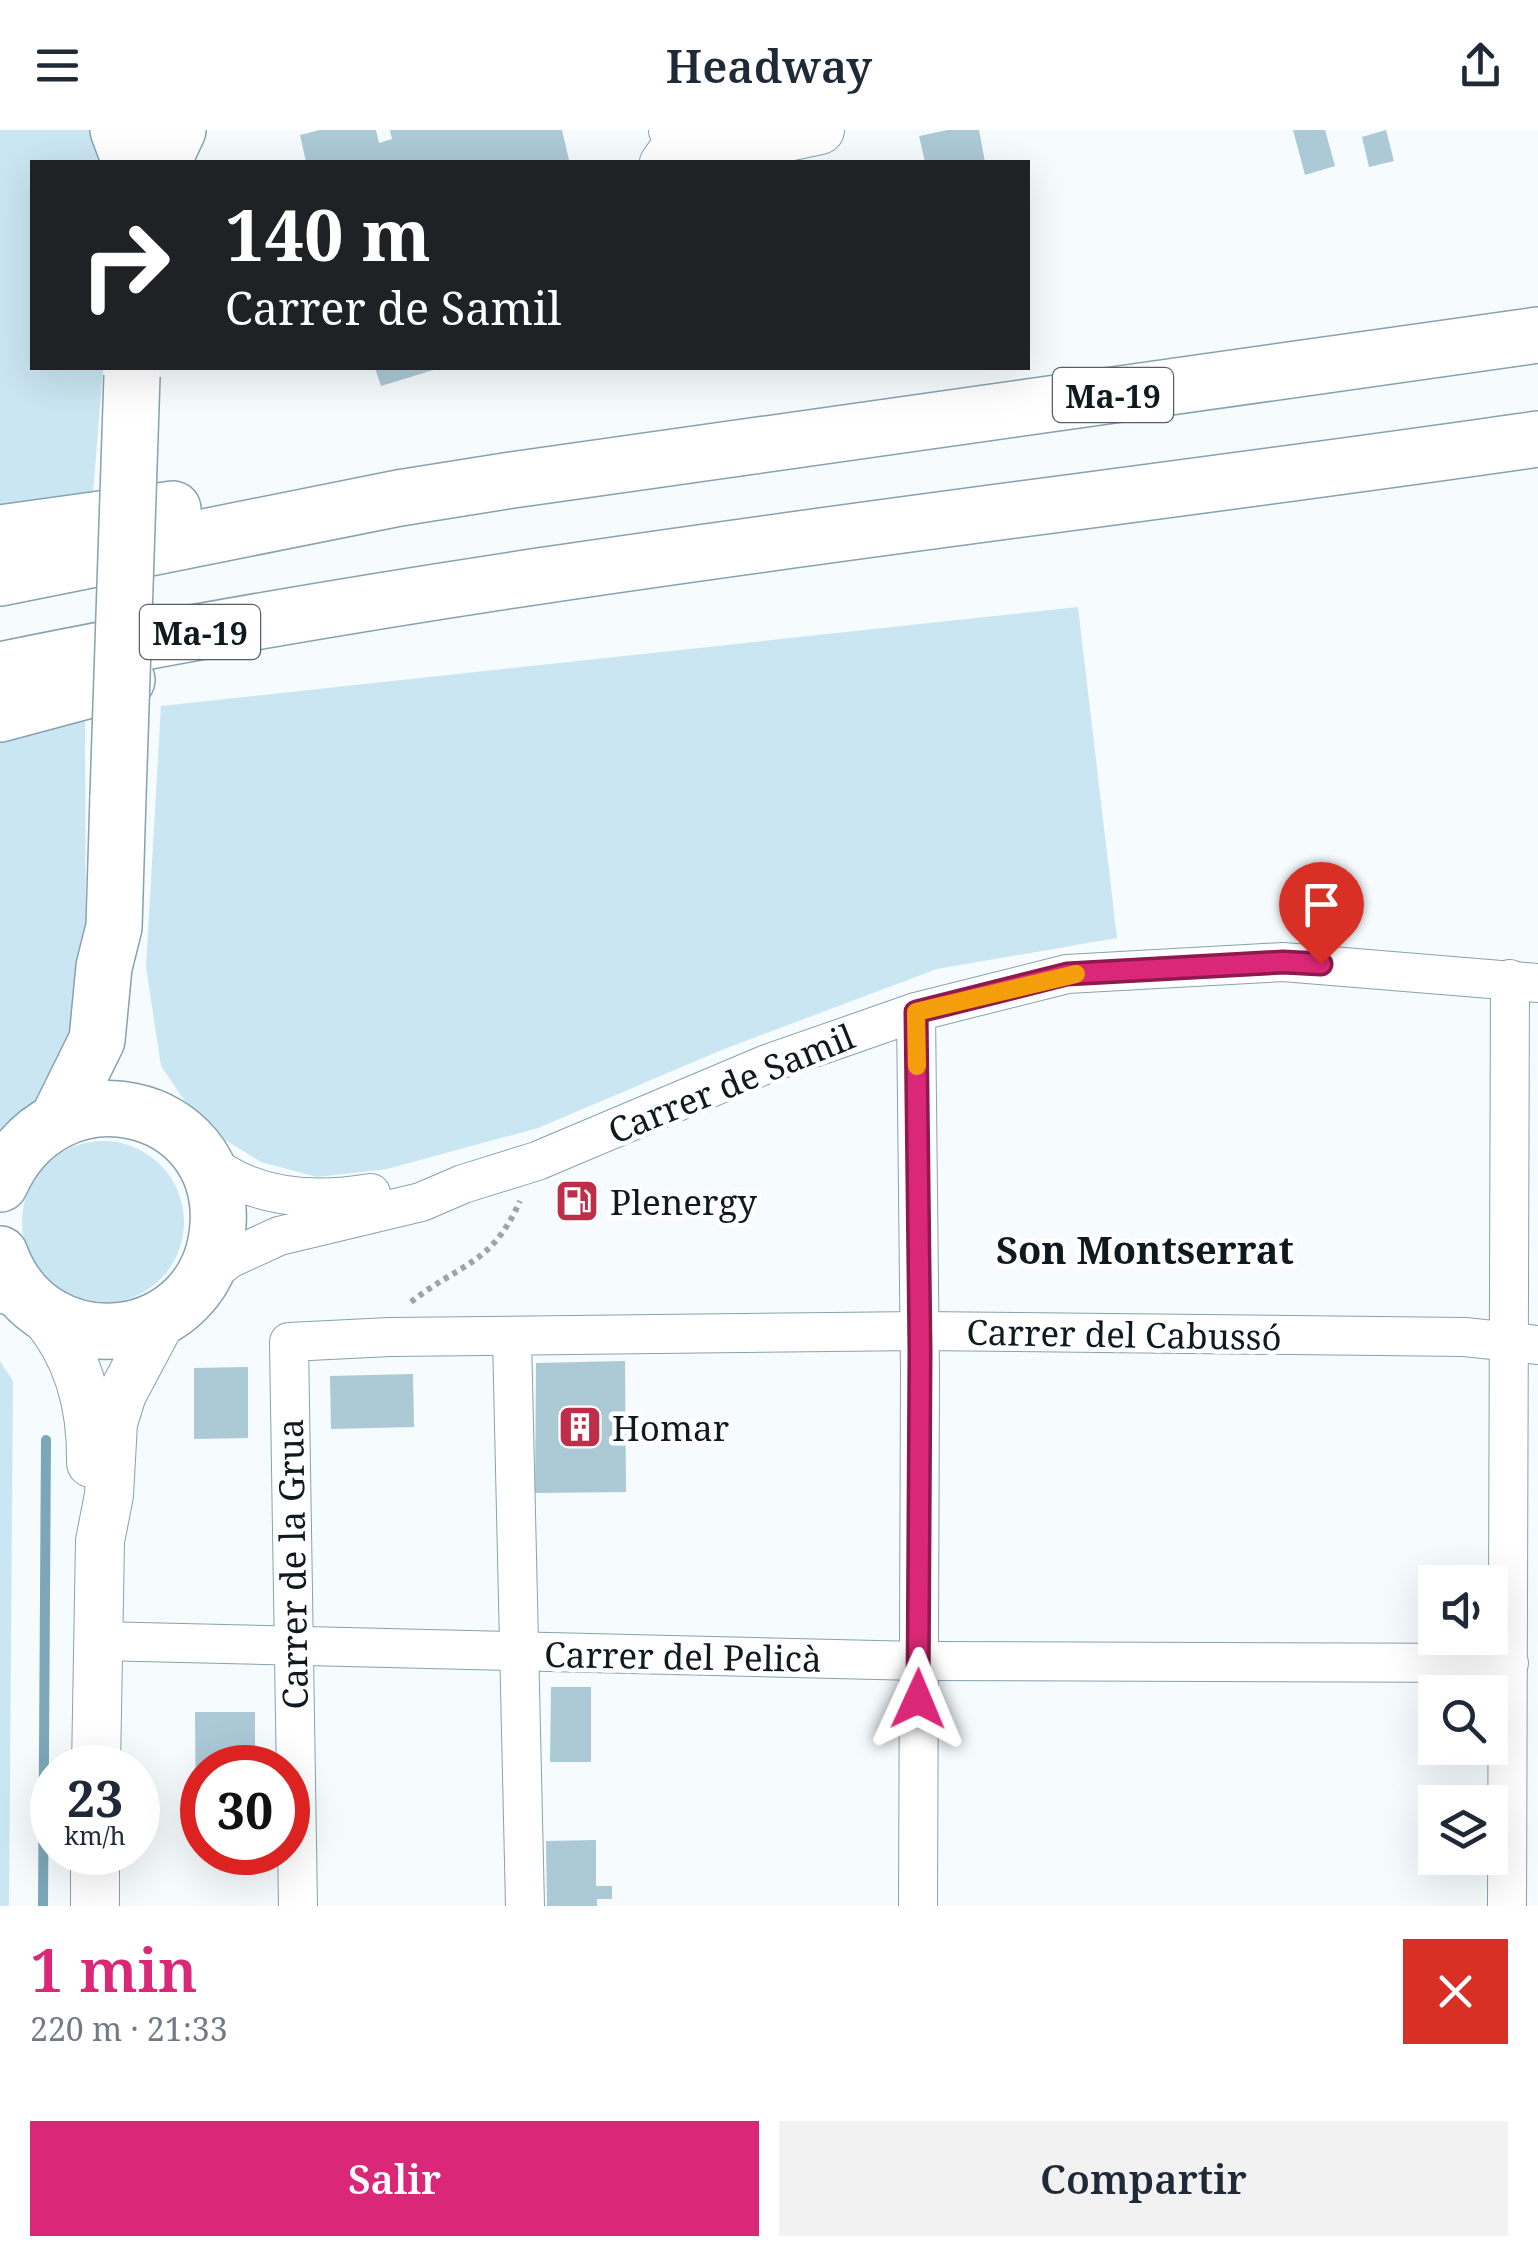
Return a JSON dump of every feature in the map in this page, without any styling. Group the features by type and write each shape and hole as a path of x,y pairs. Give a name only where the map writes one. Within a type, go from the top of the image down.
{"main road":[{"path":"118,130 129,160"},
{"path":"164,160 178,130"},
{"name":"Ma-19","path":"0,578 399,498 824,434 1538,335"},
{"path":"58,1119 97,1040 104,967 114,927 132,372"},
{"name":"Ma-19","path":"0,670 400,595 782,539 1538,438"},
{"path":"0,533 314,488 399,498"},
{"path":"0,714 93,687 322,638 400,595"},
{"path":"15,1285 76,1329 111,1332 147,1325 178,1306 201,1281 216,1244 218,1206 207,1170 144,1094 131,1068 120,1018 122,965 114,927"},
{"path":"5,1169 27,1141 58,1119 78,1111 115,1108 150,1116 182,1139"}],"street":[{"path":"670,142 741,145 820,130"},
{"name":"Carrer de Samil","path":"201,1281 229,1259 280,1236 420,1202 537,1161 767,1064 916,1012 1067,974 1283,962 1524,981"},
{"path":"1508,1906 1508,1664 1523,1343 1524,981"},
{"path":"916,1012 920,1331 918,1906"},
{"name":"Carrer de Samil","path":"182,1139 216,1170 252,1189 298,1196 350,1196 463,1184"},
{"path":"15,1285 68,1350 85,1396 91,1442 91,1494 100,1541"},
{"path":"96,1745 100,1541 109,1495 110,1446 117,1409 162,1318"},
{"name":"Carrer del Cabussó","path":"289,1342 390,1337 920,1331 1464,1337 1523,1343"},
{"path":"512,1338 525,1906"},
{"name":"Carrer de la Grua","path":"289,1342 298,1906"},
{"name":"Carrer del Pelicà","path":"98,1641 918,1661 1508,1664"},
{"path":"94,1906 95,1875"}],"path":[{"path":"390,1337 412,1300 479,1258 504,1235 537,1161"}],"shaded area":[{"path":"0,130 96,130 107,160 30,160 30,370 103,370 93,493 0,506"},
{"path":"1078,607 1117,938 937,969 724,1049 538,1128 387,1169 317,1177 261,1162 201,1125 161,1066 146,967 161,706"},
{"path":"85,716 84,990 54,1073 35,1100 0,1133 0,741"},
{"path":"103,1141 134,1147 161,1164 178,1191 184,1222 178,1253 161,1280 134,1297 103,1303 72,1297 45,1280 28,1253 22,1222 28,1191 45,1164 72,1147"},
{"path":"0,1361 13,1381 9,1906 0,1906"}],"building":[{"path":"320,130 376,130 379,143 392,139 390,130 562,130 569,160 306,160 300,135"},
{"path":"948,130 979,130 985,160 925,160 919,136"},
{"path":"1293,130 1325,130 1335,166 1305,175"},
{"path":"1386,130 1394,161 1369,167 1362,137"},
{"path":"376,370 433,370 381,386"},
{"name":"Homar","path":"625,1361 626,1492 535,1493 536,1363"},
{"path":"248,1367 248,1438 194,1439 194,1368"},
{"path":"413,1374 414,1427 331,1429 330,1376"},
{"path":"551,1687 591,1687 591,1762 550,1762"},
{"path":"195,1712 255,1712 255,1745 195,1745"},
{"path":"596,1840 596,1886 612,1886 612,1899 597,1899 597,1906 547,1906 546,1841"}],"waterway":[{"path":"43,1906 46,1440"}],"slow traffic":[{"path":"917,1066 916,1012 1076,974"}],"place":[{"name":"Plenergy","path":"577,1201"},
{"name":"Homar","path":"580,1427"}],"district":[{"name":"Son Montserrat","path":"1145,1249"}],"route":[{"path":"918,1699 920,1352 916,1012 1067,974 1283,962 1321,964"}]}
